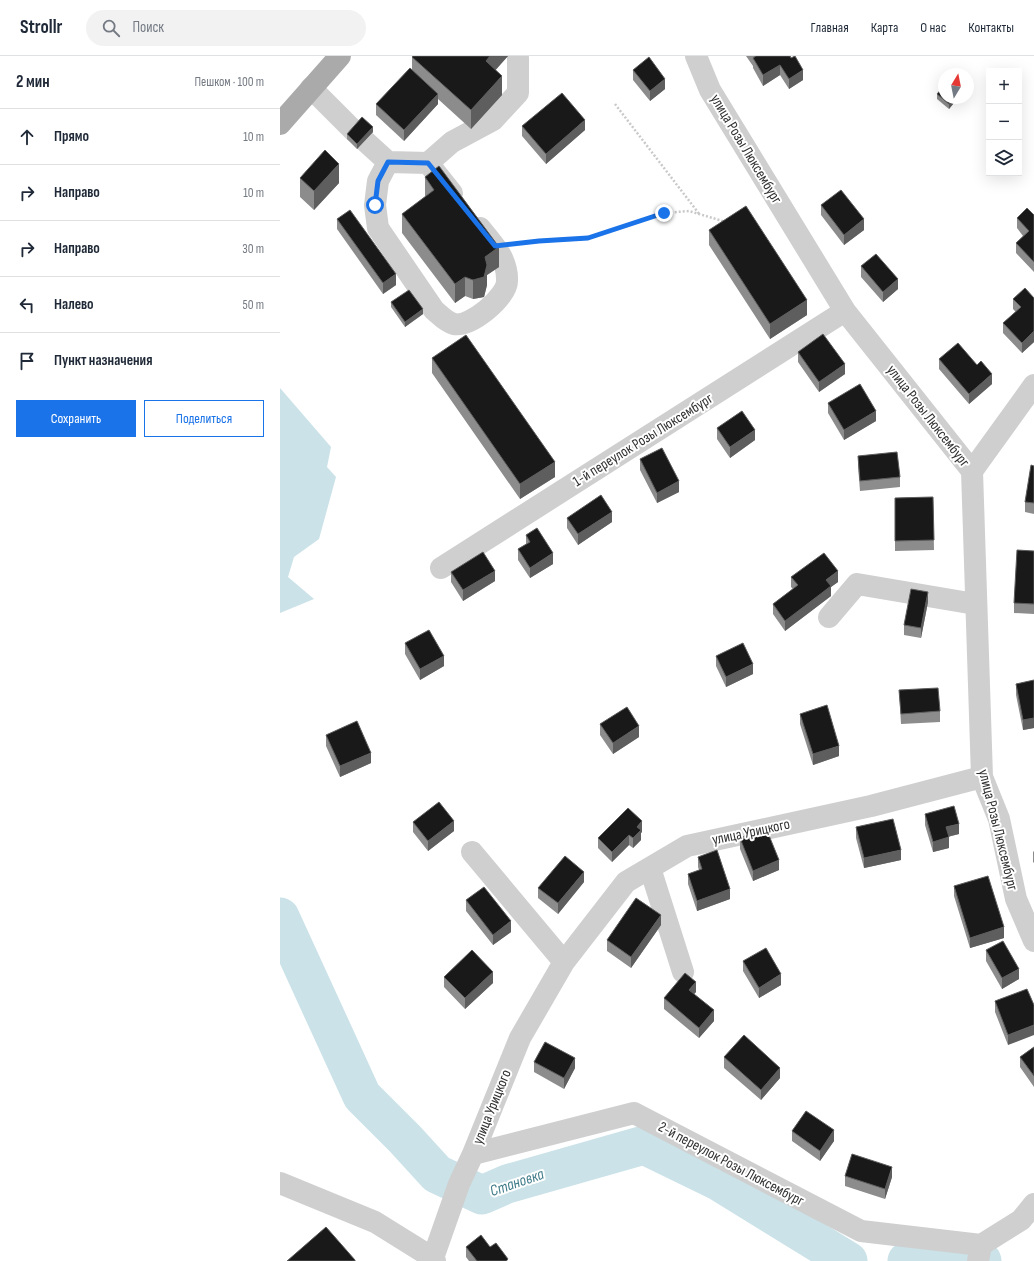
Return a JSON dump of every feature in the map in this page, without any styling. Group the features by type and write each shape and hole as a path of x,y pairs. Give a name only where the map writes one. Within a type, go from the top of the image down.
{"main road":[{"path":"280,124 340,56"}],"street":[{"name":"улица Розы Люксембург","path":"696,56 710,90 845,311 972,471 975,604 982,778 999,819 1016,899 1034,941"},
{"path":"311,88 388,162 428,163 452,142 493,120 518,93 518,58"},
{"path":"388,162 378,181 375,205 378,228 434,310 444,319 454,324 466,322 492,306 503,294 507,283 506,271 501,254 428,163"},
{"name":"1-й переулок Розы Люксембург","path":"441,568 845,311"},
{"path":"972,471 1034,385"},
{"path":"829,617 857,584 975,604"},
{"name":"улица Урицкого","path":"434,1260 459,1184 473,1154 520,1038 564,962 626,882 687,846 871,806 982,778"},
{"path":"472,852 564,962"},
{"path":"650,868 684,972"},
{"name":"2-й переулок Розы Люксембург","path":"473,1154 634,1113 861,1231 979,1253"},
{"path":"280,1183 375,1222 434,1260"},
{"path":"979,1253 1021,1220 1034,1204"}],"path":[{"path":"615,104 700,215"},
{"path":"495,246 539,241 588,238 664,213 689,211 729,222"}],"water":[{"path":"280,388 331,447 327,467 336,477 319,539 294,557 288,577 314,599 280,613"}],"building":[{"path":"490,56 486,61 502,76 471,110 412,57"},
{"path":"756,56 790,56 791,58 795,56 803,70 789,79 780,65 763,75 753,58"},
{"path":"649,57 665,79 650,91 633,70"},
{"path":"410,68 438,94 404,130 376,104"},
{"path":"562,93 585,120 546,154 522,126"},
{"path":"362,117 373,127 357,144 347,134"},
{"path":"325,150 339,164 314,191 300,178"},
{"path":"439,166 499,247 485,257 487,265 484,277 473,280 465,277 455,284 402,214 434,190 425,177"},
{"path":"841,190 864,219 844,235 821,205"},
{"path":"746,206 807,300 770,324 709,230"},
{"path":"1027,208 1034,215 1034,262 1016,243 1029,231 1017,218"},
{"path":"350,210 396,274 383,283 337,219"},
{"path":"876,254 898,279 883,292 861,266"},
{"path":"1025,288 1034,298 1034,331 1022,343 1003,323 1021,307 1013,299"},
{"path":"409,290 423,309 405,322 391,302"},
{"path":"823,334 845,364 819,382 798,352"},
{"path":"466,335 555,462 520,484 432,358"},
{"path":"958,343 977,365 981,361 992,374 969,394 939,359"},
{"path":"860,384 876,411 844,430 828,403"},
{"path":"742,411 755,430 730,447 717,428"},
{"path":"662,448 679,481 657,493 640,459"},
{"path":"897,452 900,477 860,481 858,456"},
{"path":"1031,465 1034,466 1034,503 1025,502"},
{"path":"601,495 612,512 578,534 567,518"},
{"path":"933,497 934,540 895,541 895,498"},
{"path":"537,528 553,553 530,568 518,549 530,542 526,535"},
{"path":"1017,550 1034,551 1034,604 1014,603"},
{"path":"483,552 495,571 463,590 451,572"},
{"path":"824,553 838,571 826,580 831,586 785,621 773,604 798,585 791,577"},
{"path":"911,589 928,592 921,628 904,625"},
{"path":"429,630 444,656 420,669 405,643"},
{"path":"743,643 753,664 726,677 716,656"},
{"path":"1034,680 1034,718 1023,720 1016,684"},
{"path":"938,688 940,711 901,714 899,690"},
{"path":"827,705 839,746 813,754 800,714"},
{"path":"627,707 639,726 613,743 600,724"},
{"path":"357,721 371,753 340,766 326,735"},
{"path":"439,802 454,821 428,841 413,822"},
{"path":"954,806 959,824 946,827 949,837 933,842 925,814"},
{"path":"628,808 642,821 637,827 641,830 633,838 629,835 612,852 598,838"},
{"path":"893,819 901,850 864,858 856,827"},
{"path":"766,828 779,860 753,871 740,838"},
{"path":"717,850 730,889 697,901 688,874 702,869 698,857"},
{"path":"565,856 584,872 558,903 538,888"},
{"path":"988,876 1004,927 970,938 954,886"},
{"path":"484,887 511,921 493,935 466,900"},
{"path":"636,898 661,915 631,957 607,940"},
{"path":"1003,941 1019,969 1002,978 986,950"},
{"path":"766,948 781,974 759,988 743,961"},
{"path":"472,950 493,972 465,998 444,977"},
{"path":"685,973 696,982 689,990 714,1010 699,1028 664,998"},
{"path":"1027,989 1034,1005 1034,1025 1008,1035 995,1001"},
{"path":"744,1035 780,1068 761,1090 724,1057"},
{"path":"545,1042 575,1058 564,1078 534,1062"},
{"path":"1034,1047 1034,1076 1020,1057"},
{"path":"806,1111 834,1130 820,1151 792,1131"},
{"path":"852,1154 892,1167 885,1189 845,1176"},
{"path":"326,1227 355,1261 287,1261"},
{"path":"481,1235 490,1247 496,1243 508,1259 506,1261 477,1261 466,1247"}],"waterway":[{"name":"Становка","path":"280,917 362,1096 437,1174 482,1195 507,1184 644,1145 718,1181 848,1261"},
{"name":"Становка","path":"907,1261 974,1258 982,1261"}],"route":[{"path":"375,205 378,181 388,162 428,163 495,246 539,241 588,238 664,213"}]}
